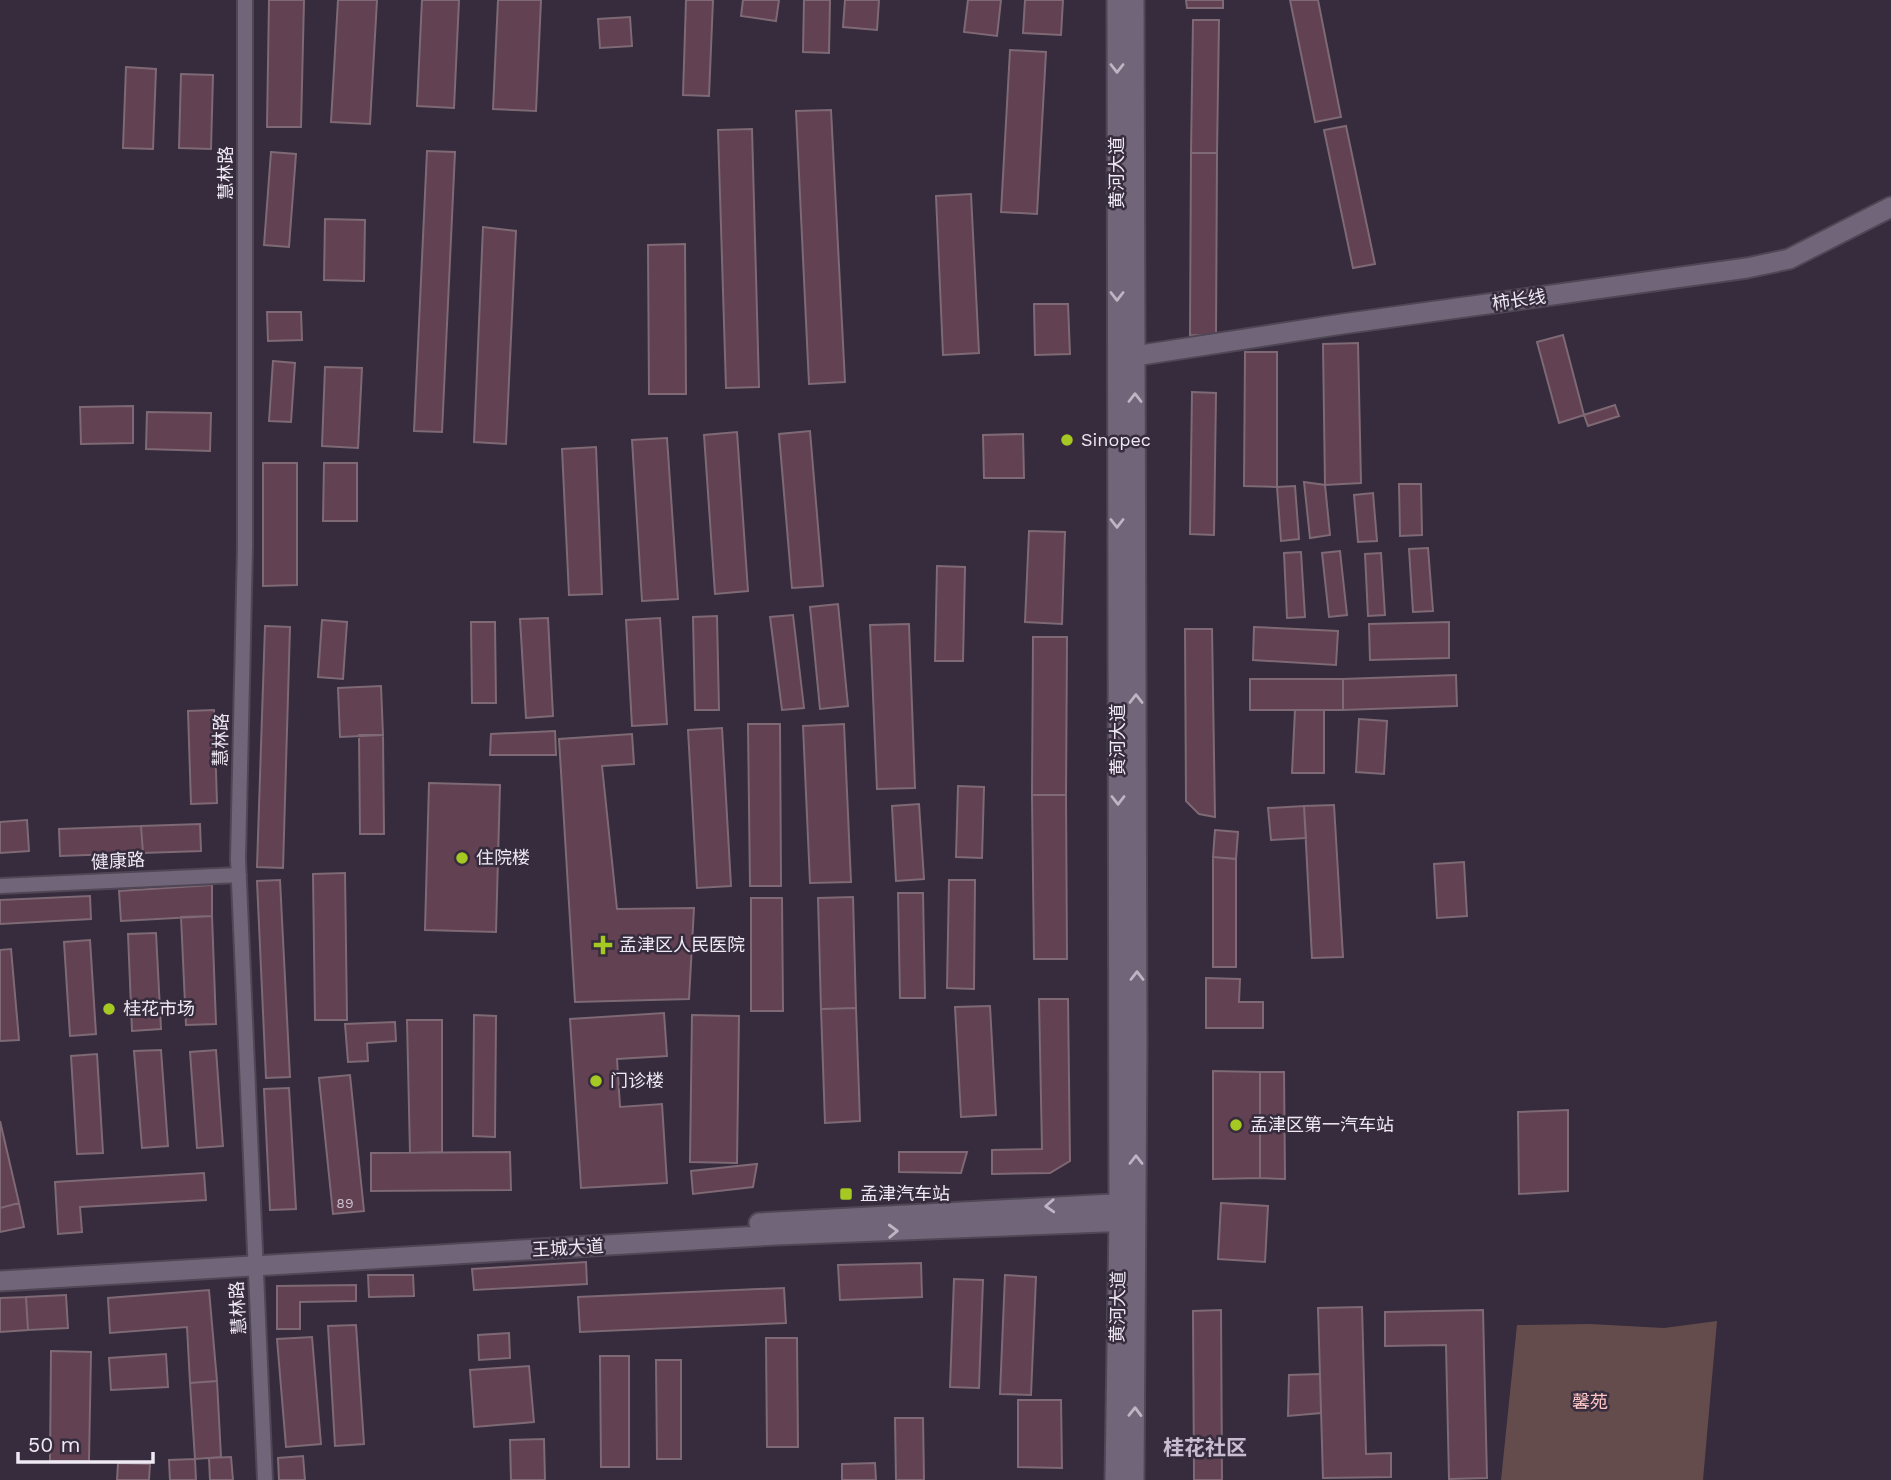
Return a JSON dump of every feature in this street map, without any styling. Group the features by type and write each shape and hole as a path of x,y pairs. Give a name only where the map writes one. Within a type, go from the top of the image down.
{"main road":[{"name":"黄河大道","path":"1117,0 1127,1212 1135,1480"},
{"name":"黄河大道","path":"1115,1480 1127,1212 1135,356 1134,0"},
{"name":"柿长线","path":"1135,356 1342,324 1747,268 1789,259 1891,207"},
{"name":"王城大道","path":"0,1268 255,1259 1127,1212"},
{"name":"王城大道","path":"0,1280 255,1259"}],"street":[{"name":"慧林路","path":"245,0 245,547 239,875 265,1480"},
{"name":"健康路","path":"0,886 239,875"}],"green space":[{"name":"馨苑","path":"1717,1321 1703,1480 1501,1480 1517,1325 1590,1324 1664,1328"}],"building":[{"path":"269,0 304,0 301,127 267,127"},
{"path":"338,0 377,0 370,124 331,122"},
{"path":"422,0 459,0 454,108 417,106"},
{"path":"498,0 541,0 536,111 493,109"},
{"path":"686,0 713,0 709,96 683,95"},
{"path":"743,0 779,0 776,21 741,16"},
{"path":"804,0 830,0 829,53 803,52"},
{"path":"845,0 879,0 877,30 843,27"},
{"path":"968,0 1001,0 997,36 964,32"},
{"path":"1025,0 1063,0 1061,35 1023,33"},
{"path":"1186,0 1223,0 1223,8 1187,8"},
{"path":"1290,0 1318,0 1341,117 1315,122"},
{"path":"630,17 632,46 600,48 598,19"},
{"path":"1193,20 1219,20 1217,153 1191,153"},
{"path":"1010,50 1046,52 1037,214 1001,212"},
{"path":"126,67 156,69 153,149 123,148"},
{"path":"181,74 213,75 211,149 179,148"},
{"path":"831,110 845,382 809,384 796,111"},
{"path":"1346,126 1375,264 1353,268 1324,130"},
{"path":"752,129 759,387 726,388 718,130"},
{"path":"427,151 455,152 442,432 414,431"},
{"path":"271,152 296,154 289,247 264,245"},
{"path":"1191,153 1217,153 1216,336 1190,335"},
{"path":"971,194 979,353 943,355 936,196"},
{"path":"325,219 365,220 364,281 324,280"},
{"path":"483,227 516,231 506,444 474,442"},
{"path":"685,244 686,394 649,394 648,245"},
{"path":"1034,304 1068,304 1070,354 1035,355"},
{"path":"267,312 301,312 302,340 268,341"},
{"path":"1563,335 1584,415 1559,423 1537,342"},
{"path":"1358,343 1361,483 1325,485 1323,344"},
{"path":"1245,352 1277,352 1277,487 1244,486"},
{"path":"273,361 295,363 291,422 269,421"},
{"path":"325,367 362,368 358,448 322,446"},
{"path":"1192,392 1216,393 1214,535 1190,534"},
{"path":"1615,405 1619,416 1588,426 1584,415"},
{"path":"133,406 133,443 81,444 80,407"},
{"path":"147,412 211,413 210,451 146,449"},
{"path":"810,431 823,586 792,588 779,434"},
{"path":"737,432 748,591 715,594 704,435"},
{"path":"1023,434 1024,478 984,478 983,435"},
{"path":"667,438 678,599 642,601 632,440"},
{"path":"596,447 602,594 569,595 562,449"},
{"path":"263,463 297,463 297,585 263,586"},
{"path":"324,463 357,463 357,521 323,521"},
{"path":"1304,482 1325,485 1330,535 1310,538"},
{"path":"1399,484 1421,484 1422,535 1400,536"},
{"path":"1295,486 1299,539 1281,541 1277,487"},
{"path":"1373,493 1377,541 1358,542 1354,495"},
{"path":"1029,531 1065,532 1062,624 1025,622"},
{"path":"1428,548 1433,611 1413,612 1409,549"},
{"path":"1340,551 1347,615 1329,617 1322,553"},
{"path":"1301,552 1305,617 1287,618 1284,553"},
{"path":"1381,553 1385,615 1368,616 1365,554"},
{"path":"937,566 965,567 963,661 935,661"},
{"path":"838,604 848,706 820,709 810,607"},
{"path":"793,615 804,708 782,710 770,617"},
{"path":"717,616 719,710 695,710 693,617"},
{"path":"548,618 553,716 526,718 520,619"},
{"path":"660,618 667,724 632,726 626,620"},
{"path":"322,620 347,622 343,679 318,677"},
{"path":"471,622 495,622 496,703 472,703"},
{"path":"1449,622 1449,658 1370,660 1369,624"},
{"path":"909,624 915,788 877,789 870,625"},
{"path":"265,626 290,627 283,868 257,867"},
{"path":"1254,627 1338,631 1336,665 1253,660"},
{"path":"1185,629 1212,629 1215,817 1199,814 1186,801"},
{"path":"1033,637 1067,637 1066,795 1032,795"},
{"path":"1456,675 1457,706 1343,710 1343,679"},
{"path":"1250,679 1343,679 1343,710 1250,710"},
{"path":"381,686 383,735 340,737 338,688"},
{"path":"214,710 217,803 191,804 188,711"},
{"path":"1295,710 1324,710 1324,773 1292,773"},
{"path":"1359,719 1387,721 1384,774 1356,772"},
{"path":"748,724 780,724 781,886 750,886"},
{"path":"844,724 851,882 810,883 803,726"},
{"path":"722,728 731,886 697,888 688,730"},
{"path":"555,731 556,755 490,755 491,734"},
{"path":"632,734 634,764 602,766 617,909 694,908 689,999 575,1002 559,739"},
{"path":"359,735 383,735 384,834 360,834"},
{"name":"住院楼","path":"429,783 500,785 496,932 425,930"},
{"path":"958,786 984,787 982,858 956,857"},
{"path":"1032,795 1066,795 1067,959 1034,959"},
{"path":"919,804 924,879 896,881 892,806"},
{"path":"1334,805 1343,957 1312,958 1304,806"},
{"path":"1304,806 1306,838 1271,840 1268,808"},
{"path":"27,820 29,851 0,853 0,822"},
{"path":"200,824 201,851 143,853 141,826"},
{"path":"141,826 143,853 60,856 59,829"},
{"path":"1215,830 1238,832 1236,859 1213,857"},
{"path":"1213,857 1236,859 1236,967 1213,967"},
{"path":"1464,862 1467,916 1437,918 1434,864"},
{"path":"345,873 347,1020 315,1020 313,874"},
{"path":"280,880 290,1077 266,1078 257,881"},
{"path":"949,880 975,880 974,989 947,988"},
{"path":"212,885 212,916 121,921 119,891"},
{"path":"898,893 923,893 925,998 900,998"},
{"path":"90,896 91,919 0,924 0,900"},
{"path":"853,897 856,1008 821,1009 818,898"},
{"path":"751,898 782,898 783,1011 751,1011"},
{"path":"212,916 216,1024 186,1025 181,917"},
{"path":"156,933 161,1029 132,1031 128,934"},
{"path":"90,940 96,1034 70,1036 64,942"},
{"path":"11,949 19,1040 0,1041 0,950"},
{"path":"1206,978 1240,979 1239,1002 1263,1002 1263,1028 1206,1028"},
{"path":"1039,999 1068,999 1070,1161 1050,1173 992,1174 992,1150 1042,1149"},
{"path":"990,1006 996,1115 961,1117 955,1007"},
{"path":"856,1008 860,1121 825,1123 821,1009"},
{"name":"门诊楼","path":"664,1013 667,1056 617,1059 620,1107 662,1104 667,1183 581,1188 570,1019"},
{"path":"474,1015 496,1016 495,1137 473,1136"},
{"path":"692,1015 739,1016 737,1163 690,1162"},
{"path":"407,1020 442,1020 442,1152 410,1153"},
{"path":"395,1022 396,1041 367,1043 368,1061 348,1062 345,1024"},
{"path":"161,1050 168,1146 142,1148 134,1051"},
{"path":"216,1050 223,1146 197,1148 190,1052"},
{"path":"97,1054 103,1153 77,1154 71,1056"},
{"name":"孟津区第一汽车站","path":"1213,1071 1260,1072 1260,1178 1213,1179"},
{"path":"1260,1072 1284,1072 1285,1179 1260,1178"},
{"path":"350,1075 364,1211 333,1214 319,1078"},
{"path":"289,1088 296,1209 270,1210 264,1089"},
{"path":"1568,1110 1568,1191 1519,1194 1518,1112"},
{"path":"0,1121 19,1203 0,1208"},
{"path":"510,1152 511,1190 371,1191 371,1153"},
{"path":"899,1152 967,1152 961,1173 899,1172"},
{"path":"757,1164 753,1187 693,1194 691,1171"},
{"path":"204,1173 206,1200 80,1207 82,1232 58,1234 55,1182"},
{"path":"19,1203 24,1227 0,1232 0,1208"},
{"path":"1221,1203 1268,1206 1265,1262 1218,1259"},
{"path":"586,1262 587,1284 474,1290 472,1269"},
{"path":"921,1263 922,1297 840,1300 838,1265"},
{"path":"368,1275 413,1275 414,1296 369,1297"},
{"path":"1005,1275 1036,1277 1031,1395 1000,1394"},
{"path":"954,1279 983,1280 979,1388 950,1387"},
{"path":"356,1285 356,1301 300,1302 300,1329 277,1329 277,1286"},
{"path":"784,1288 786,1323 580,1332 578,1297"},
{"path":"209,1290 217,1381 190,1383 187,1327 110,1333 108,1298"},
{"path":"66,1295 68,1328 28,1330 26,1297"},
{"path":"26,1297 28,1330 0,1332 0,1298"},
{"path":"1362,1307 1366,1454 1391,1453 1391,1477 1323,1478 1318,1308"},
{"path":"1221,1310 1222,1480 1194,1480 1193,1311"},
{"path":"1483,1310 1487,1478 1449,1479 1446,1345 1385,1346 1385,1312"},
{"path":"356,1325 364,1444 335,1446 328,1326"},
{"path":"509,1333 510,1358 479,1360 478,1335"},
{"path":"312,1337 321,1444 286,1447 277,1339"},
{"path":"766,1338 797,1338 798,1447 767,1447"},
{"path":"51,1351 91,1352 89,1461 50,1461"},
{"path":"166,1354 168,1387 111,1390 109,1358"},
{"path":"600,1356 629,1356 629,1467 601,1467"},
{"path":"656,1360 681,1360 681,1459 657,1459"},
{"path":"529,1366 534,1422 474,1427 470,1370"},
{"path":"1320,1374 1321,1413 1288,1416 1289,1375"},
{"path":"217,1381 221,1457 195,1459 190,1383"},
{"path":"1018,1400 1061,1400 1062,1468 1018,1467"},
{"path":"895,1418 923,1418 924,1480 896,1480"},
{"path":"544,1439 545,1480 511,1480 510,1440"},
{"path":"303,1456 305,1480 279,1480 278,1458"},
{"path":"231,1457 233,1480 210,1480 209,1458"},
{"path":"195,1459 196,1480 170,1480 169,1460"},
{"path":"118,1463 150,1464 149,1480 117,1480"},
{"path":"875,1463 876,1480 842,1480 842,1464"}],"place":[{"name":"Sinopec","path":"1067,440"},
{"name":"住院楼","path":"462,858"},
{"name":"孟津区人民医院","path":"603,945"},
{"name":"桂花市场","path":"109,1009"},
{"name":"门诊楼","path":"596,1081"},
{"name":"孟津区第一汽车站","path":"1236,1125"},
{"name":"孟津汽车站","path":"846,1194"}],"district":[{"name":"桂花社区","path":"1205,1448"}]}
